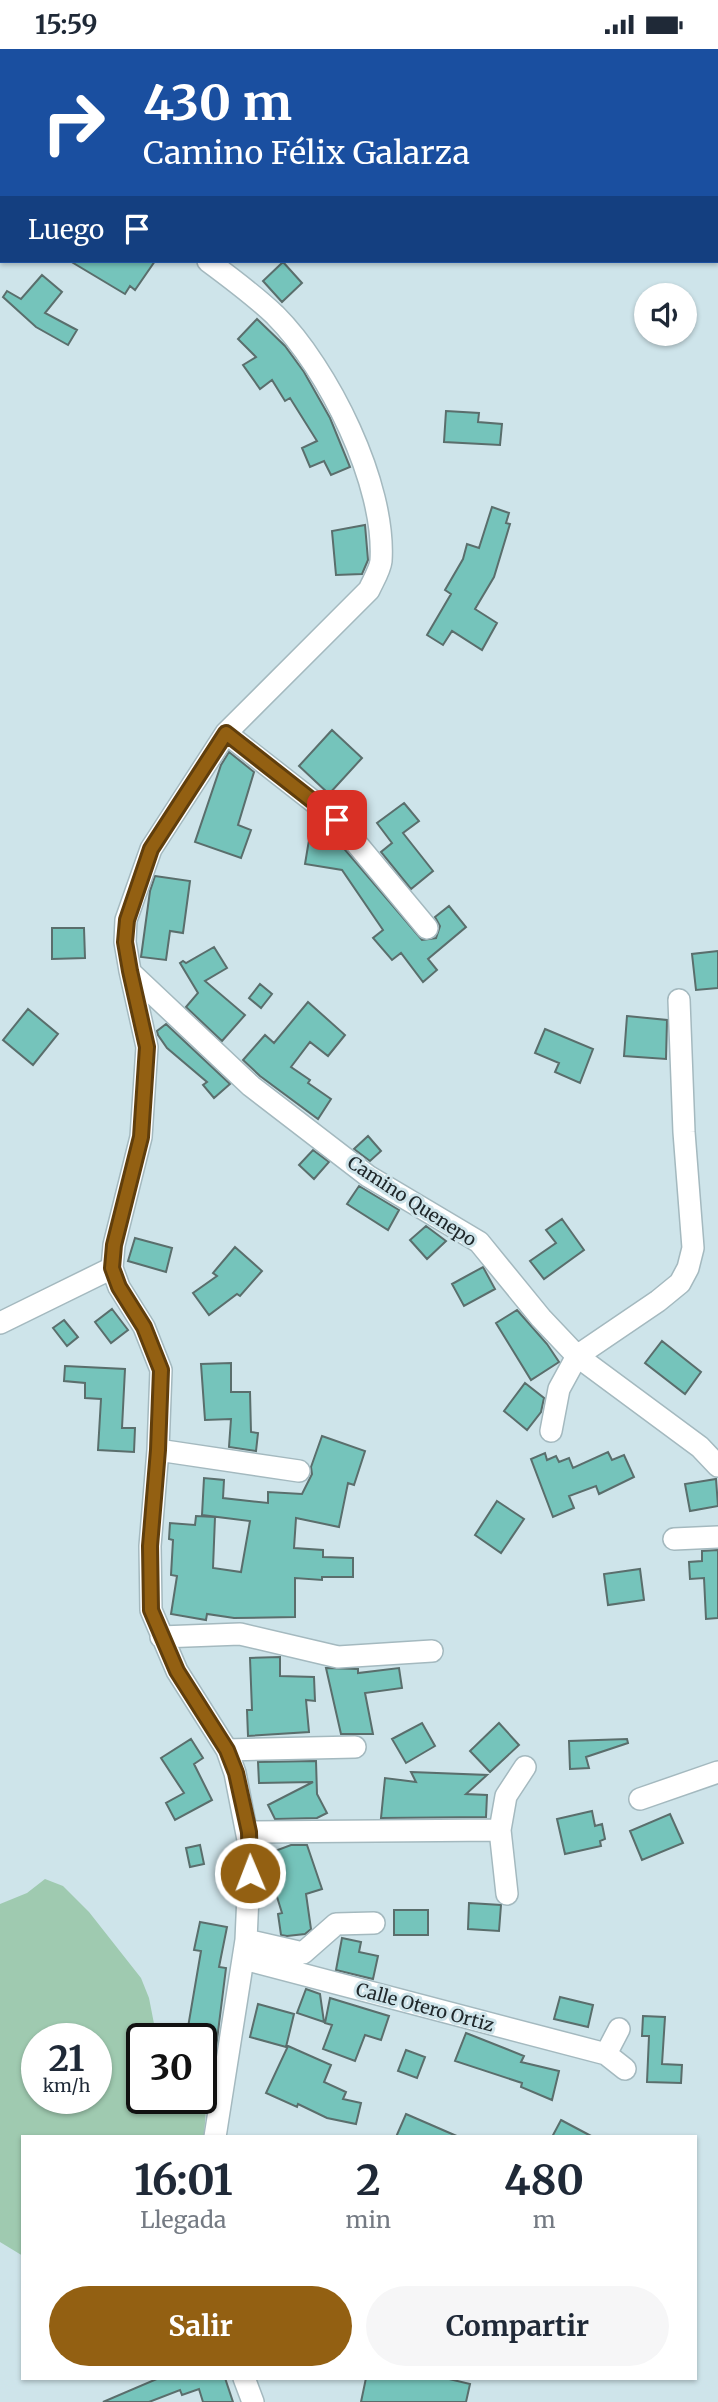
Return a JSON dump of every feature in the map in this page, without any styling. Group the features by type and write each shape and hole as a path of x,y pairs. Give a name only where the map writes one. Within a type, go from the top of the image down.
{"street":[{"path":"210,263 275,316 296,339 326,386 366,467 376,499 381,563 369,590 226,733 151,849 127,920 125,942 147,1047 141,1137 114,1245 112,1268 119,1287 144,1327 161,1370 149,1575 151,1610 177,1671 227,1750 236,1773 249,1832 250,1895 245,1949 215,2135"},
{"path":"226,733 337,820 427,928"},
{"name":"Camino Quenepo","path":"130,971 261,1094 368,1176 479,1242 541,1318 577,1356 700,1447 718,1466"},
{"path":"551,1431 559,1389 577,1356 658,1301 680,1283 688,1268 693,1248 684,1132 679,1000"},
{"path":"0,1323 112,1268"},
{"path":"158,1450 299,1471"},
{"path":"674,1539 718,1537"},
{"path":"161,1637 240,1634 338,1657 432,1651"},
{"path":"227,1750 355,1747"},
{"path":"507,1894 500,1830 506,1796 525,1767"},
{"path":"640,1799 718,1772"},
{"path":"249,1832 500,1830"},
{"path":"245,1949 303,1953 336,1924 374,1923"},
{"name":"Calle Otero Ortiz","path":"245,1949 606,2054"},
{"path":"619,2029 606,2054 625,2069"},
{"path":"245,2380 253,2402"}],"green space":[{"path":"45,1879 63,1886 89,1912 141,1978 149,1998 154,2023 126,2023 126,2114 206,2114 204,2135 21,2135 21,2255 0,2242 0,1904 27,1893"}],"building":[{"path":"73,263 154,263 135,290 130,286 125,294"},
{"path":"284,263 302,283 282,302 263,281"},
{"path":"42,275 62,292 45,313 77,330 68,345 36,327 3,297 7,291 21,299"},
{"path":"257,319 285,346 304,372 330,418 350,467 331,475 324,461 310,467 302,448 317,441 290,398 285,401 272,380 260,389 243,365 256,357 238,339"},
{"path":"446,411 479,413 478,422 502,424 500,445 444,442"},
{"path":"492,507 509,513 506,523 510,524 494,577 475,609 497,623 482,650 452,631 443,645 427,635 451,594 445,590 463,559 467,544 479,548"},
{"path":"365,525 368,560 362,574 336,575 332,531"},
{"path":"332,730 362,758 329,794 299,766"},
{"path":"229,752 254,772 238,825 251,830 241,858 195,842 221,765"},
{"path":"404,803 419,821 403,833 433,871 411,889 381,852 392,843 377,823"},
{"path":"311,828 329,831 422,940 436,938 440,926 435,917 449,906 466,927 428,959 437,970 423,982 401,953 392,960 373,938 383,930 342,870 305,864"},
{"path":"155,876 190,881 183,933 170,931 166,960 141,957 150,891"},
{"path":"52,928 84,928 85,958 52,959"},
{"path":"214,947 227,968 205,981 245,1015 222,1041 186,1007 198,993 180,963 186,963"},
{"path":"718,951 718,988 696,990 692,954"},
{"path":"260,984 272,994 261,1008 249,998"},
{"path":"308,1002 345,1035 328,1056 310,1042 291,1067 331,1099 318,1119 243,1060 265,1035 274,1043"},
{"path":"28,1009 58,1034 33,1065 3,1040"},
{"path":"627,1016 667,1020 666,1059 624,1056"},
{"path":"166,1024 230,1084 214,1098 203,1085 207,1082 167,1048 158,1035 157,1031"},
{"path":"545,1029 593,1049 580,1083 555,1072 559,1063 535,1053"},
{"path":"368,1136 381,1151 370,1161 354,1149"},
{"path":"313,1150 329,1162 314,1179 299,1165"},
{"path":"359,1186 399,1210 388,1230 347,1204"},
{"path":"562,1219 584,1250 544,1279 530,1261 556,1243 546,1230"},
{"path":"426,1226 446,1241 427,1259 410,1240"},
{"path":"135,1238 172,1248 166,1272 128,1261"},
{"path":"235,1247 262,1271 240,1296 237,1294 209,1315 193,1293 217,1276 213,1273"},
{"path":"483,1267 495,1289 464,1306 452,1284"},
{"path":"112,1309 128,1330 111,1343 95,1322"},
{"path":"517,1310 559,1362 531,1380 496,1323"},
{"path":"64,1320 78,1337 67,1346 53,1328"},
{"path":"662,1341 701,1372 685,1394 645,1363"},
{"path":"231,1363 231,1392 250,1392 251,1432 258,1433 256,1451 229,1447 231,1419 205,1420 201,1364"},
{"path":"65,1366 125,1369 122,1428 135,1428 134,1452 98,1450 101,1399 85,1398 85,1383 64,1381"},
{"path":"525,1383 544,1398 541,1412 527,1430 504,1411"},
{"path":"322,1436 365,1451 354,1485 348,1483 339,1527 296,1518 294,1548 323,1550 323,1557 353,1558 353,1577 322,1577 322,1580 295,1578 295,1617 234,1618 207,1614 206,1620 171,1614 177,1576 171,1575 173,1540 169,1539 170,1523 195,1525 196,1516 215,1517 213,1568 241,1572 250,1521 202,1515 204,1478 224,1480 223,1498 268,1503 268,1492 302,1494 312,1474 311,1467"},
{"path":"608,1452 612,1460 624,1455 634,1477 599,1494 596,1486 569,1496 574,1508 553,1517 531,1459 545,1453 547,1460 556,1456 559,1462 569,1458 573,1468"},
{"path":"716,1479 718,1506 690,1511 685,1484"},
{"path":"497,1501 524,1519 501,1553 475,1535"},
{"path":"718,1550 718,1618 706,1619 704,1578 690,1579 689,1562 702,1561 702,1551"},
{"path":"640,1569 644,1600 608,1605 604,1574"},
{"path":"280,1657 280,1676 314,1677 315,1701 306,1700 309,1732 248,1736 247,1710 252,1710 250,1658"},
{"path":"326,1668 358,1669 358,1673 399,1668 402,1688 365,1693 373,1734 341,1734"},
{"path":"422,1723 435,1746 406,1763 392,1739"},
{"path":"499,1723 519,1745 490,1772 470,1751"},
{"path":"191,1739 203,1758 194,1764 212,1800 175,1820 166,1803 184,1793 161,1758"},
{"path":"627,1739 628,1743 586,1757 589,1768 570,1769 569,1741"},
{"path":"316,1761 317,1794 327,1813 317,1818 275,1819 268,1805 313,1782 259,1783 258,1762"},
{"path":"411,1772 487,1775 466,1794 487,1795 486,1817 381,1818 385,1778 416,1782"},
{"path":"592,1811 595,1826 602,1824 605,1839 600,1841 601,1846 565,1854 557,1819"},
{"path":"670,1814 683,1843 642,1860 630,1831"},
{"path":"200,1845 204,1864 190,1867 186,1848"},
{"path":"291,1845 307,1845 322,1889 306,1894 311,1929 305,1934 287,1936 281,1935 278,1914 282,1913 264,1855"},
{"path":"469,1903 501,1905 499,1931 468,1929"},
{"path":"394,1910 428,1910 428,1935 394,1935"},
{"path":"200,1922 227,1927 219,1967 226,1968 217,2040 217,2023 189,2023 201,1951 194,1950"},
{"path":"342,1938 361,1942 359,1952 378,1956 373,1979 336,1970"},
{"path":"306,1989 320,1994 324,2022 297,2013"},
{"path":"560,1997 593,2005 588,2027 554,2019"},
{"path":"330,1998 389,2016 381,2040 365,2035 355,2061 323,2049 332,2025 325,2023"},
{"path":"258,2004 294,2014 286,2047 250,2037"},
{"path":"643,2016 665,2017 662,2064 682,2065 681,2083 647,2082 649,2036 642,2036"},
{"path":"466,2033 524,2056 521,2062 559,2071 552,2100 521,2087 522,2083 455,2061"},
{"path":"288,2046 331,2065 324,2082 346,2092 343,2099 361,2103 356,2124 327,2118 266,2093"},
{"path":"406,2050 425,2057 417,2078 398,2071"},
{"path":"406,2114 454,2135 397,2135"},
{"path":"561,2120 589,2135 553,2135"},
{"path":"154,2380 226,2380 233,2402 203,2402 199,2389 182,2395 180,2390 149,2402 103,2402"},
{"path":"366,2380 453,2380 470,2384 466,2402 361,2402"}],"route":[{"path":"250,1873 249,1832 236,1773 227,1750 177,1671 151,1610 150,1546 161,1370 144,1327 119,1287 112,1268 114,1245 141,1137 147,1047 125,942 127,920 151,849 226,733 337,820"}]}
